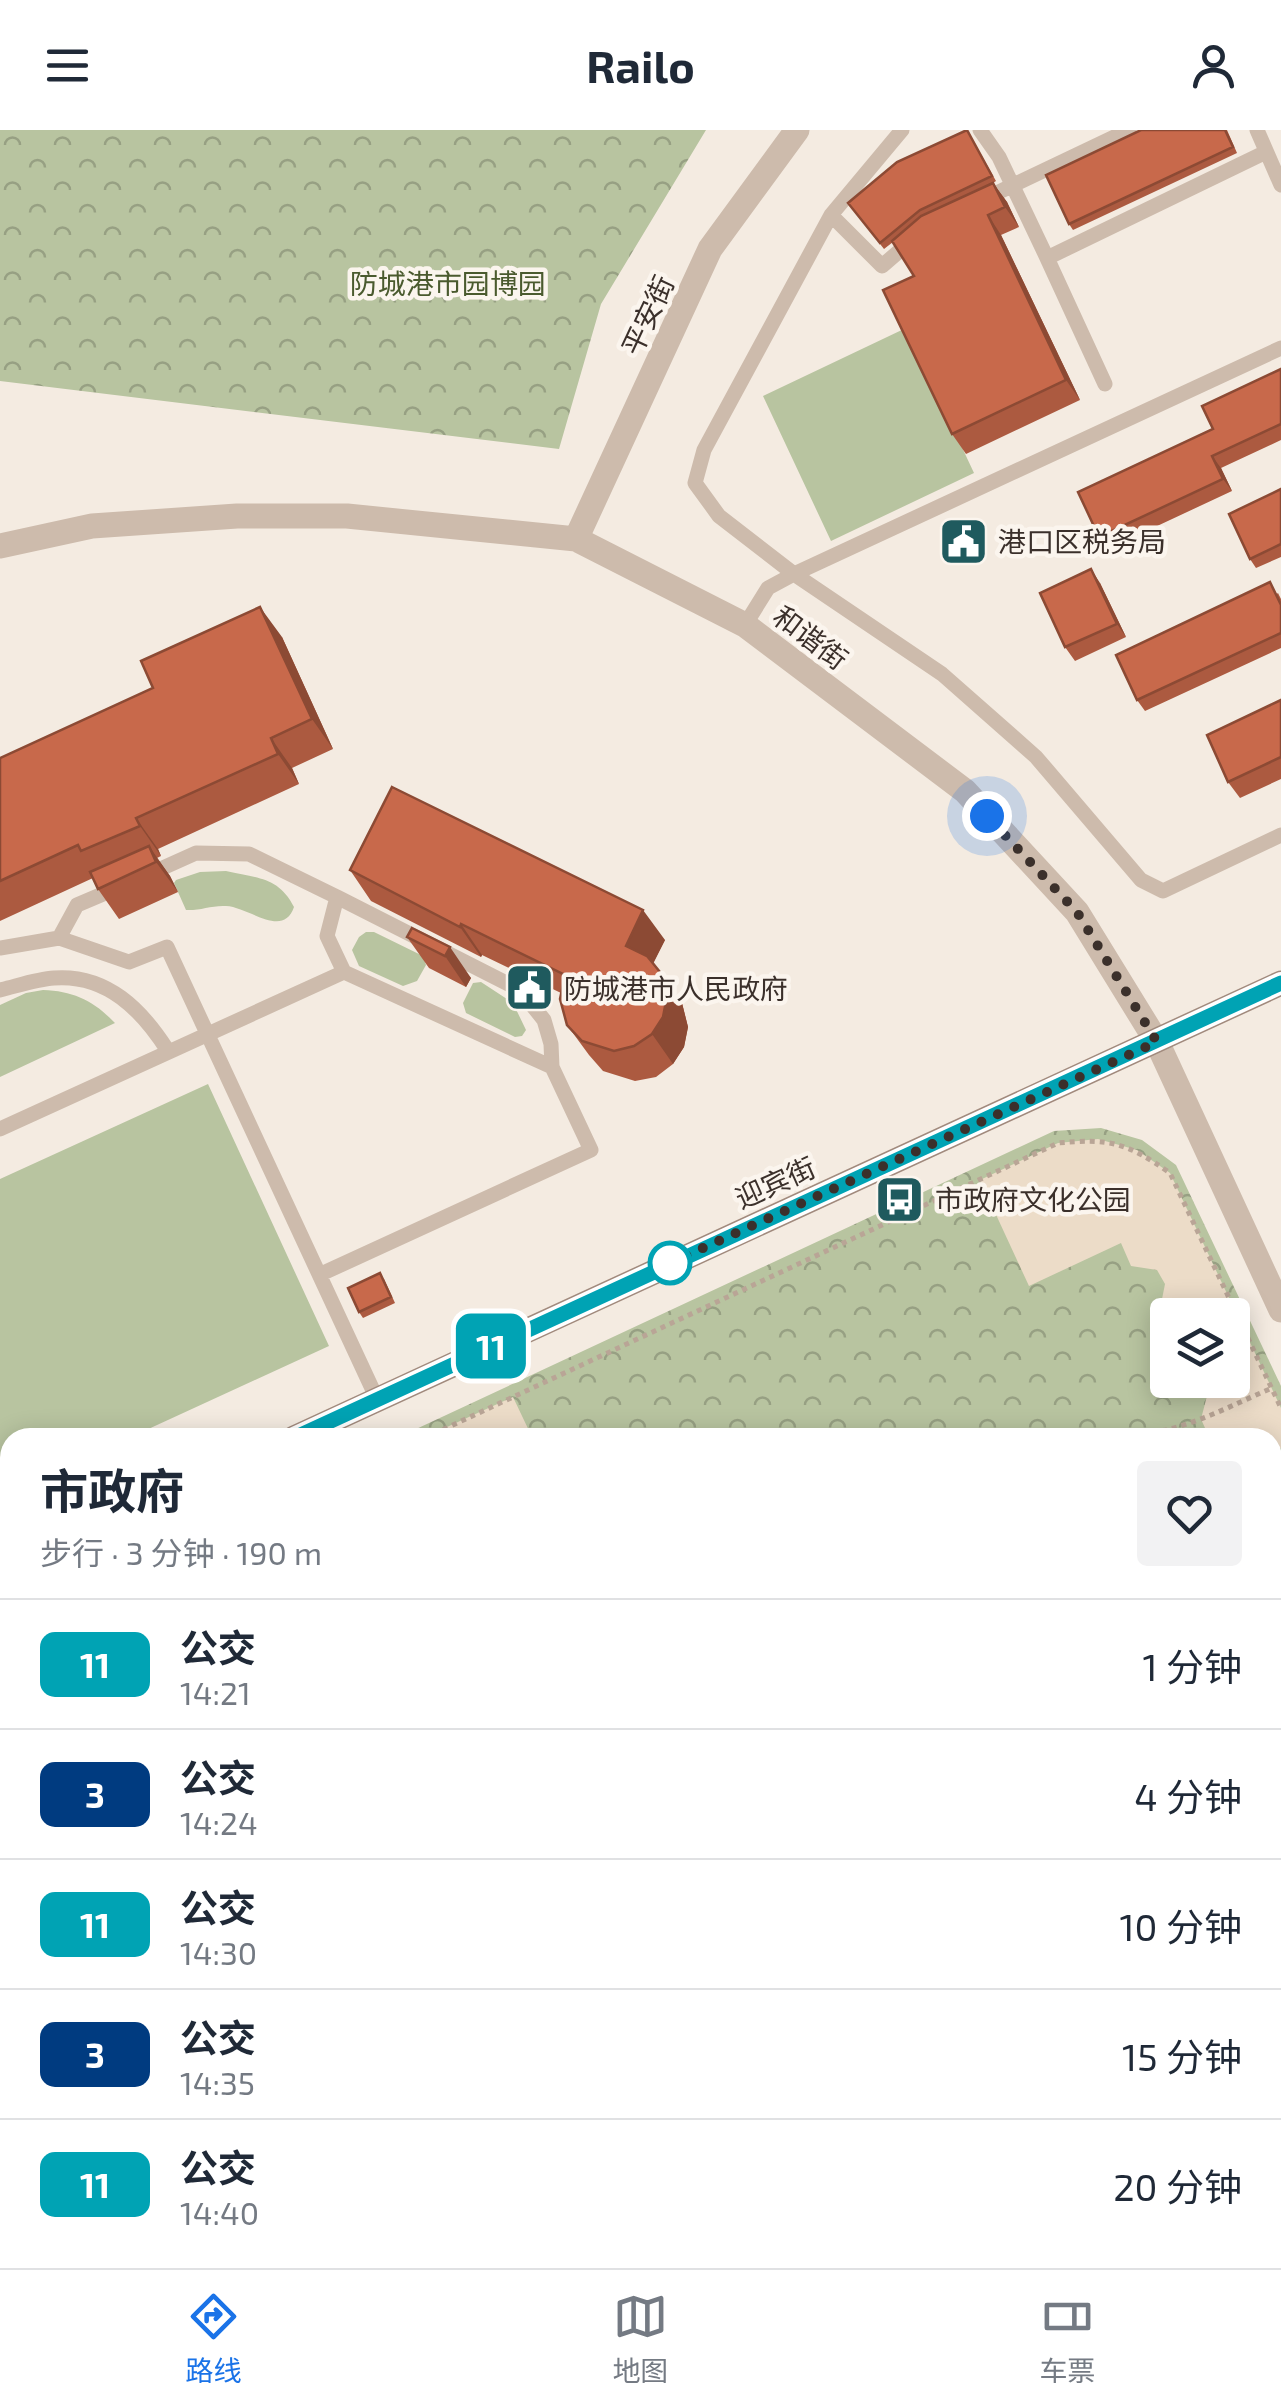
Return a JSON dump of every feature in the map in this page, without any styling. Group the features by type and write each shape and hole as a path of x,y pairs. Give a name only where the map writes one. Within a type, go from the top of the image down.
{"main road":[{"name":"迎宾街","path":"316,1428 1281,983"}],"street":[{"name":"平安街","path":"576,539 710,249 797,130"},
{"name":"和谐街","path":"0,546 92,526 237,516 347,516 576,539 745,625 965,792 1077,912 1157,1042 1281,1310"}],"lane":[{"path":"902,130 831,215 704,450 695,483 718,516 794,574 942,674 1036,756 1141,880 1163,891 1281,836"},
{"path":"980,130 1012,185 1105,384"},
{"path":"962,210 1129,130"},
{"path":"1256,130 1281,185"},
{"path":"1047,258 1266,152"},
{"path":"831,215 882,266 928,226"},
{"path":"745,625 768,588 794,574 1281,348"},
{"path":"59,938 77,906 196,853 249,854 520,990 544,1020 552,1067 591,1150 321,1274"},
{"path":"337,897 327,936 344,972 552,1067"},
{"path":"0,948 59,938 129,962 166,947 378,1399"},
{"path":"0,1129 344,972"},
{"path":"0,990 56,978 108,987 148,1020 168,1050"}],"path":[{"path":"447,1428 1058,1144 1098,1140 1138,1150 1170,1173 1281,1408"},
{"path":"1173,1428 1201,1420 1272,1388"}],"green space":[{"name":"防城港市园博园","path":"0,130 706,130 601,304 559,449 0,381"},
{"path":"906,328 974,473 831,541 763,396"},
{"path":"226,871 274,884 294,907 289,916 274,921 226,906 186,910 176,880 200,872"},
{"path":"366,932 374,932 423,956 426,965 417,981 403,986 359,966 352,950"},
{"path":"481,982 513,1003 526,1030 522,1036 515,1037 466,1013 463,1003 473,983"},
{"path":"43,990 83,999 115,1023 0,1077 0,1005"},
{"path":"208,1084 329,1346 151,1428 0,1428 0,1179"},
{"path":"1101,1128 1142,1140 1176,1165 1239,1298 1150,1298 1150,1398 1250,1398 1250,1321 1281,1386 1281,1428 418,1428 1054,1131"}],"shaded area":[{"path":"1098,1139 1137,1150 1170,1173 1229,1298 1162,1298 1165,1284 1157,1270 1131,1266 1121,1243 1029,1286 980,1180 1058,1143"},
{"path":"1250,1342 1281,1408 1281,1428 1205,1428 1201,1419 1206,1398 1250,1398"},
{"path":"513,1397 528,1428 445,1428"}],"building":[{"path":"967,130 992,176 920,210 880,243 848,203 897,162"},
{"path":"1141,130 1225,130 1233,147 1069,224 1046,175"},
{"path":"993,183 1005,207 988,215 1066,380 952,434 883,290 914,276 892,241 921,216"},
{"path":"1281,369 1281,424 1212,456 1223,479 1099,537 1078,492 1213,429 1202,406"},
{"path":"1281,489 1281,544 1250,559 1229,514"},
{"path":"1091,569 1117,624 1065,647 1040,593"},
{"path":"1270,582 1281,605 1281,633 1137,700 1116,655"},
{"path":"260,607 312,719 271,738 278,754 136,818 140,826 81,851 78,845 0,881 0,758 153,688 141,661"},
{"path":"1281,700 1281,757 1228,782 1207,735"},
{"path":"392,787 643,910 626,946 647,956 660,972 667,996 663,1017 652,1034 634,1046 614,1051 582,1041 567,1025 560,999 565,975 350,870"},
{"path":"149,846 156,862 98,889 90,872"},
{"path":"412,928 450,947 445,956 407,937"},
{"path":"380,1273 391,1297 359,1312 348,1288"}],"bus line":[{"name":"11","path":"315,1428 1281,983"}],"place":[{"name":"港口区税务局","path":"963,541"},
{"name":"防城港市人民政府","path":"529,988"},
{"name":"市政府文化公园","path":"900,1199"}],"route":[{"path":"670,1263 1157,1042 1077,912 987,816"}]}
